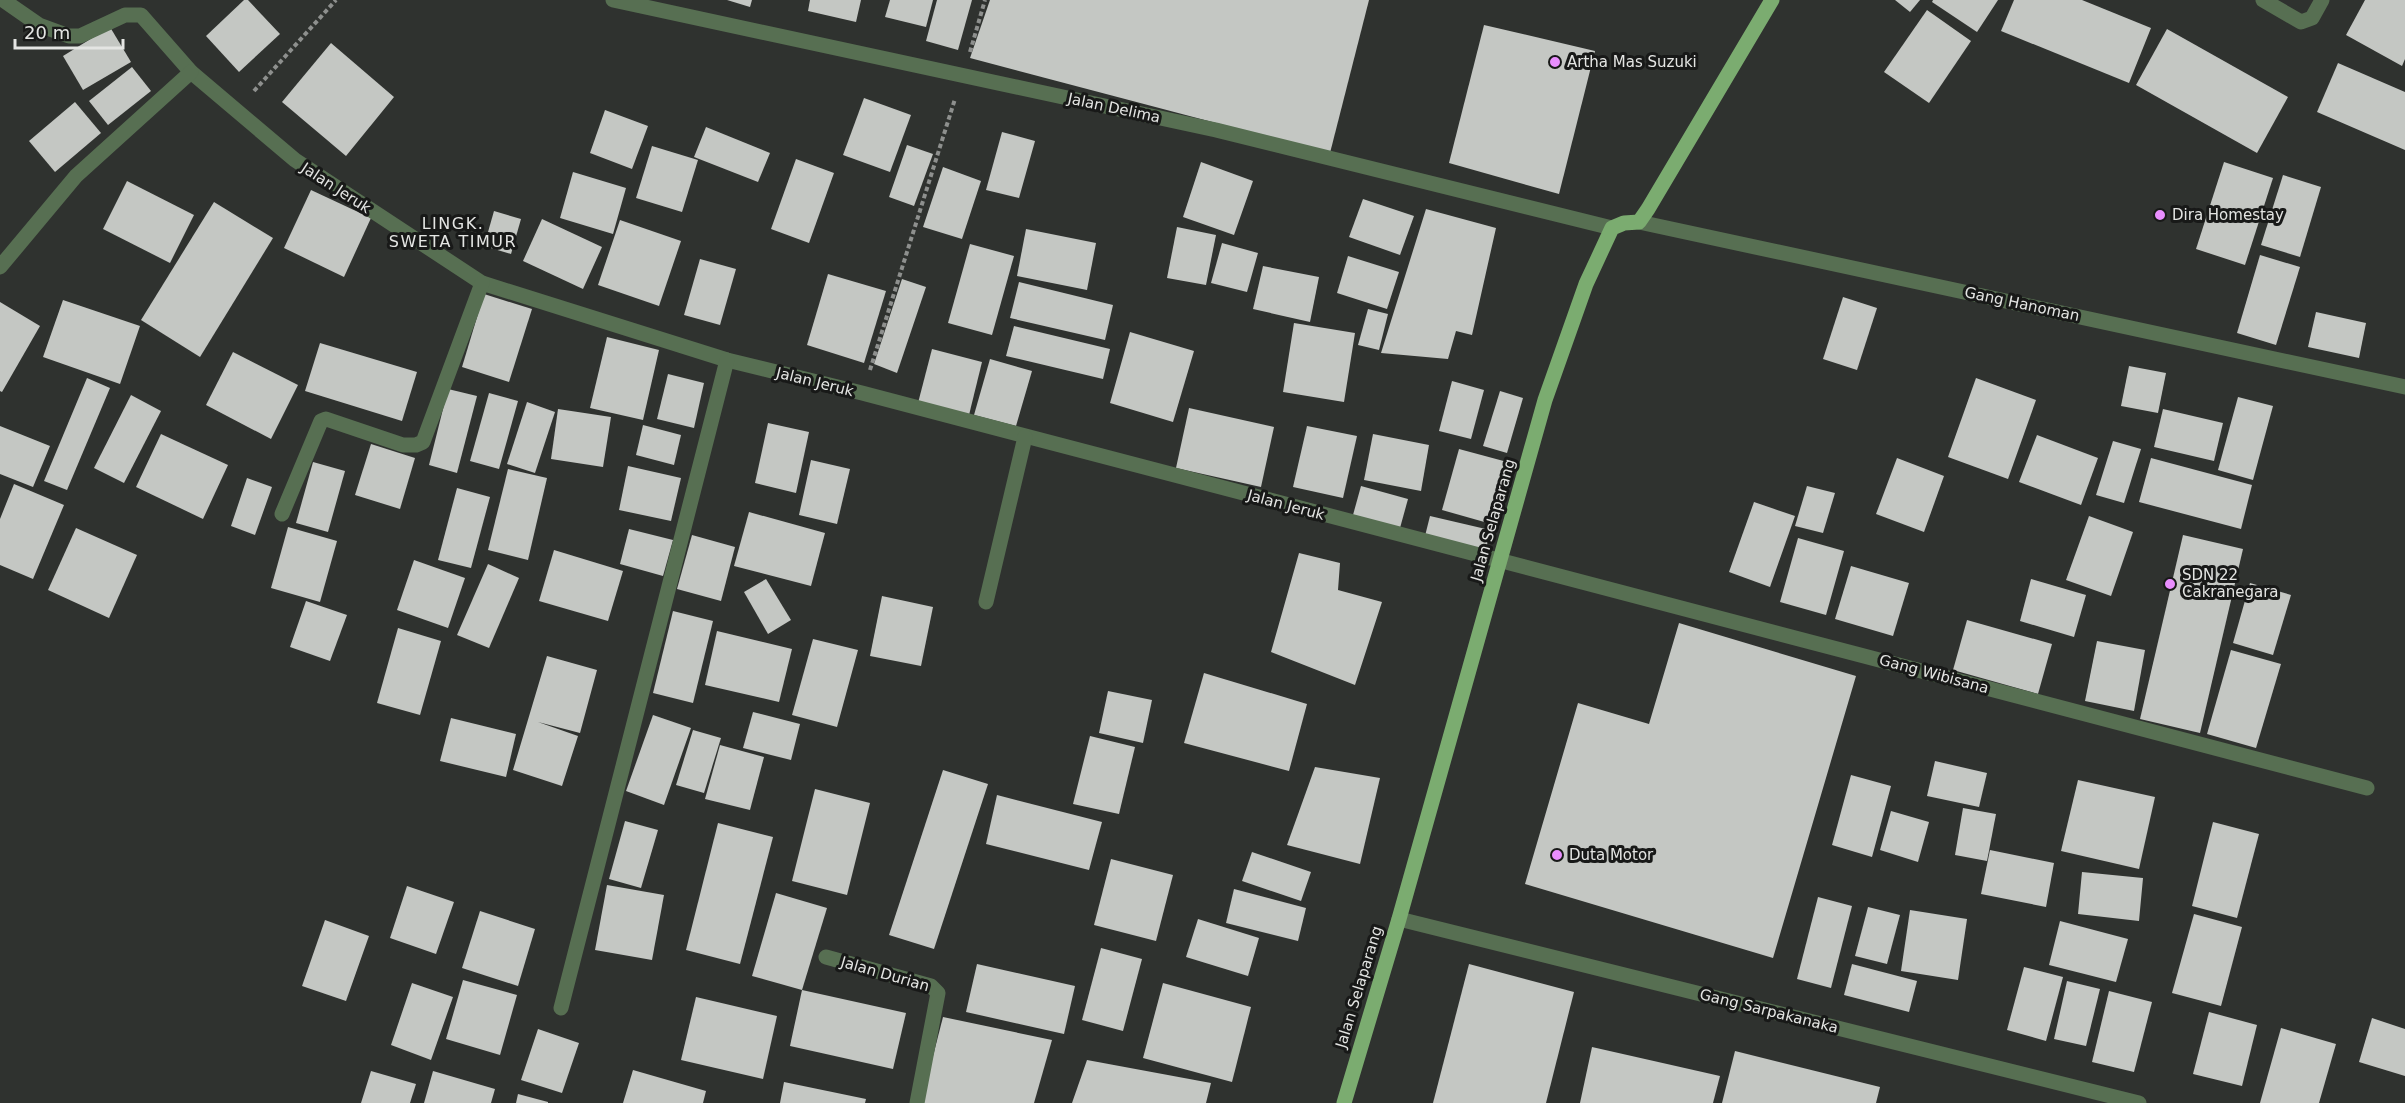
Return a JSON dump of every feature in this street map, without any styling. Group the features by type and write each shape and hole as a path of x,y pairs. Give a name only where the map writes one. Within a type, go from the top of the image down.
{"main road":[{"path":"1612,228 1624,223 1639,222 1772,0"},
{"name":"Jalan Selaparang","path":"1344,1103 1399,919 1561,351 1586,284 1612,228"}],"street":[{"name":"Jalan Jeruk","path":"3,0 39,25 69,36 80,36 125,15 141,15 191,72 295,160 482,283 727,360 862,393 1500,560"},
{"name":"Jalan Delima","path":"613,0 1216,130 1612,228"},
{"path":"2263,0 2301,22 2312,18 2322,0"},
{"path":"0,267 76,176 191,72"},
{"name":"Gang Hanoman","path":"1639,222 2405,387"},
{"path":"282,514 321,422 326,419 404,446 423,442 482,283"},
{"path":"561,1008 727,360"},
{"path":"986,602 1025,437"},
{"name":"Gang Wibisana","path":"1500,560 2367,788"},
{"name":"Gang Sarpakanaka","path":"1399,919 2139,1103"},
{"name":"Jalan Durian","path":"826,957 936,989 939,1000 916,1103"}],"path":[{"path":"238,110 336,0"},
{"path":"862,393 985,0"}],"building":[{"path":"244,0 248,0 280,34 239,72 206,36"},
{"path":"727,0 752,0 750,7"},
{"path":"810,0 861,0 856,22 808,11"},
{"path":"890,0 933,0 926,27 885,17"},
{"path":"937,0 972,0 958,50 926,41"},
{"path":"990,0 1369,0 1330,153 970,58"},
{"path":"1895,0 1920,0 1910,12"},
{"path":"1933,0 1998,0 1977,32 1932,2"},
{"path":"2014,0 2082,0 2151,28 2129,83 2001,31"},
{"path":"2365,0 2405,0 2405,59 2402,66 2346,35"},
{"path":"1927,10 1971,41 1929,103 1884,72"},
{"path":"1484,25 1595,51 1559,194 1449,163"},
{"path":"110,27 131,62 83,90 63,56"},
{"path":"2167,29 2288,97 2257,153 2136,85"},
{"path":"331,43 394,97 346,156 282,102"},
{"path":"2338,63 2405,92 2405,150 2317,112"},
{"path":"132,67 151,91 108,125 89,101"},
{"path":"864,98 911,115 890,172 843,155"},
{"path":"75,102 101,133 55,172 29,141"},
{"path":"605,110 648,126 632,169 590,153"},
{"path":"706,127 770,153 758,182 694,157"},
{"path":"1002,132 1035,141 1019,198 986,190"},
{"path":"907,145 933,154 914,206 889,197"},
{"path":"652,146 698,160 682,212 636,198"},
{"path":"796,159 834,173 809,243 771,229"},
{"path":"1201,162 1253,181 1234,235 1183,217"},
{"path":"2224,162 2273,178 2245,265 2196,249"},
{"path":"943,167 981,181 962,239 923,227"},
{"path":"573,172 626,188 613,234 560,218"},
{"path":"2283,175 2321,187 2300,257 2261,245"},
{"path":"127,181 194,215 170,263 103,229"},
{"path":"311,190 371,218 344,277 284,248"},
{"path":"1363,199 1414,216 1400,255 1349,237"},
{"path":"214,202 273,238 200,357 141,320"},
{"path":"1426,209 1496,228 1472,335 1456,331 1448,359 1381,353"},
{"path":"494,211 521,219 511,254 484,246"},
{"path":"542,219 602,247 583,289 523,261"},
{"path":"620,220 681,241 659,306 598,285"},
{"path":"1177,227 1216,235 1206,285 1167,278"},
{"path":"1026,229 1096,243 1087,290 1017,276"},
{"path":"1222,243 1258,253 1247,292 1211,283"},
{"path":"970,244 1014,256 992,335 948,323"},
{"path":"2260,255 2300,267 2276,345 2237,333"},
{"path":"1348,256 1399,272 1387,309 1337,293"},
{"path":"700,259 736,269 720,325 684,315"},
{"path":"1263,266 1319,277 1310,322 1253,309"},
{"path":"828,274 886,291 864,363 807,345"},
{"path":"902,279 926,287 897,373 874,364"},
{"path":"1019,282 1113,305 1105,340 1010,318"},
{"path":"484,294 532,309 509,382 462,367"},
{"path":"1843,297 1877,308 1857,370 1823,359"},
{"path":"63,300 140,326 120,384 43,357"},
{"path":"0,302 40,326 2,392 0,391"},
{"path":"1368,309 1388,314 1379,350 1358,345"},
{"path":"2316,312 2366,323 2359,358 2308,347"},
{"path":"1294,323 1355,333 1344,402 1283,392"},
{"path":"1014,326 1110,349 1103,379 1006,356"},
{"path":"1130,332 1194,351 1173,422 1110,403"},
{"path":"607,337 659,350 643,420 590,408"},
{"path":"320,343 417,372 402,421 305,391"},
{"path":"932,349 982,362 969,415 918,403"},
{"path":"233,352 298,385 271,439 206,405"},
{"path":"990,359 1032,371 1016,426 974,415"},
{"path":"2129,366 2166,373 2158,413 2121,406"},
{"path":"668,374 704,383 694,428 657,419"},
{"path":"87,378 110,388 67,490 44,481"},
{"path":"1976,378 2036,400 2008,479 1948,457"},
{"path":"1452,381 1484,390 1471,439 1439,431"},
{"path":"448,389 477,396 457,473 429,465"},
{"path":"1500,391 1523,398 1507,453 1483,446"},
{"path":"489,393 518,401 499,469 470,461"},
{"path":"131,395 161,411 124,483 94,468"},
{"path":"2238,397 2273,406 2253,480 2218,470"},
{"path":"527,402 555,412 535,473 507,464"},
{"path":"1189,408 1274,427 1261,487 1176,468"},
{"path":"558,409 611,417 603,467 551,459"},
{"path":"2163,409 2223,423 2214,461 2154,447"},
{"path":"768,423 809,432 796,493 755,483"},
{"path":"643,425 681,435 674,465 636,455"},
{"path":"0,426 50,446 33,487 0,474"},
{"path":"1307,426 1357,436 1343,498 1293,487"},
{"path":"161,434 228,465 203,519 136,487"},
{"path":"1373,434 1429,445 1421,491 1364,480"},
{"path":"2037,435 2098,458 2081,505 2019,482"},
{"path":"2113,441 2141,449 2124,503 2096,495"},
{"path":"371,444 415,458 400,509 355,495"},
{"path":"1459,449 1511,463 1495,525 1442,510"},
{"path":"1897,458 1944,476 1924,532 1876,514"},
{"path":"2151,458 2252,485 2241,529 2139,502"},
{"path":"811,460 850,469 837,524 799,515"},
{"path":"313,462 345,471 328,532 296,523"},
{"path":"628,466 681,478 671,521 619,510"},
{"path":"508,469 547,478 528,560 488,550"},
{"path":"247,478 272,487 255,535 231,526"},
{"path":"14,484 64,505 33,579 0,565 0,519"},
{"path":"1361,486 1408,499 1400,528 1353,515"},
{"path":"1807,486 1835,493 1823,533 1795,526"},
{"path":"457,488 490,497 471,568 438,560"},
{"path":"1754,502 1795,516 1770,587 1729,572"},
{"path":"749,512 825,533 811,586 734,566"},
{"path":"1430,516 1490,530 1486,550 1425,536"},
{"path":"2089,516 2133,532 2111,596 2066,580"},
{"path":"288,527 337,541 320,602 271,588"},
{"path":"76,528 137,555 109,618 48,590"},
{"path":"629,529 673,540 663,576 620,564"},
{"path":"692,535 735,547 721,601 677,589"},
{"path":"2183,535 2243,549 2200,733 2140,719"},
{"path":"1798,538 1844,551 1826,615 1780,602"},
{"path":"554,550 623,571 608,621 539,601"},
{"path":"1299,553 1340,563 1338,590 1382,602 1355,685 1271,652"},
{"path":"414,560 465,578 448,628 397,610"},
{"path":"488,564 519,578 489,648 457,635"},
{"path":"1851,566 1909,583 1893,636 1835,619"},
{"path":"766,579 791,620 768,634 744,592"},
{"path":"2031,579 2086,595 2074,637 2020,621"},
{"path":"2250,583 2291,595 2273,655 2233,643"},
{"path":"882,596 933,607 921,666 870,656"},
{"path":"306,601 347,615 330,661 290,647"},
{"path":"673,611 713,621 693,703 653,693"},
{"path":"1967,620 2052,644 2038,694 1953,670"},
{"path":"1679,623 1856,676 1773,958 1525,884 1578,703 1649,724"},
{"path":"398,628 441,641 420,715 377,703"},
{"path":"717,631 792,649 779,702 705,685"},
{"path":"813,639 858,650 837,727 792,715"},
{"path":"2097,641 2145,650 2134,711 2085,701"},
{"path":"2231,650 2281,664 2256,748 2207,734"},
{"path":"547,656 597,670 580,733 538,722 578,736 562,786 513,770"},
{"path":"1204,673 1307,704 1289,771 1184,743"},
{"path":"1108,691 1152,700 1143,743 1099,733"},
{"path":"753,712 800,724 791,760 743,748"},
{"path":"653,715 691,728 664,805 626,791"},
{"path":"451,718 516,734 506,777 440,761"},
{"path":"693,730 721,738 704,793 676,785"},
{"path":"1090,736 1135,747 1119,814 1073,804"},
{"path":"720,745 764,757 750,810 705,799"},
{"path":"1935,761 1987,773 1979,807 1927,796"},
{"path":"1315,767 1380,778 1360,864 1287,845"},
{"path":"943,770 988,784 934,949 889,935"},
{"path":"1851,775 1891,786 1872,857 1832,845"},
{"path":"2078,780 2155,797 2139,869 2061,851"},
{"path":"815,789 870,803 847,895 792,881"},
{"path":"997,795 1102,822 1089,870 986,844"},
{"path":"1963,808 1996,814 1987,861 1955,855"},
{"path":"1891,811 1929,822 1918,862 1880,850"},
{"path":"625,821 658,830 641,888 609,879"},
{"path":"2213,822 2259,834 2237,918 2192,906"},
{"path":"718,823 773,837 740,964 686,950"},
{"path":"1990,850 2054,863 2046,907 1981,894"},
{"path":"1252,852 1311,872 1301,901 1242,881"},
{"path":"1111,859 1173,875 1156,941 1094,925"},
{"path":"2082,872 2143,878 2139,921 2078,914"},
{"path":"607,885 664,895 652,960 595,950"},
{"path":"407,886 454,902 436,954 390,938"},
{"path":"1234,889 1306,908 1298,941 1226,923"},
{"path":"776,893 827,908 802,990 752,976"},
{"path":"1818,897 1852,906 1831,988 1797,979"},
{"path":"1868,907 1900,915 1887,964 1855,956"},
{"path":"1910,910 1967,919 1958,980 1901,971"},
{"path":"480,911 535,929 518,986 462,968"},
{"path":"2194,914 2242,927 2221,1006 2172,993"},
{"path":"1198,919 1259,938 1248,976 1186,957"},
{"path":"325,920 369,936 346,1001 302,986"},
{"path":"2060,921 2128,939 2116,982 2049,965"},
{"path":"1101,948 1142,959 1123,1031 1082,1020"},
{"path":"977,964 1075,986 1064,1034 966,1012"},
{"path":"1469,964 1574,992 1546,1103 1433,1103"},
{"path":"1852,964 1917,981 1909,1012 1844,995"},
{"path":"2024,967 2063,977 2046,1041 2007,1030"},
{"path":"463,980 517,995 500,1055 446,1039"},
{"path":"2067,981 2100,989 2086,1046 2054,1039"},
{"path":"412,983 453,997 431,1060 391,1045"},
{"path":"1163,983 1251,1007 1232,1082 1143,1058"},
{"path":"802,990 906,1013 893,1069 790,1046"},
{"path":"2109,991 2152,1002 2134,1072 2092,1062"},
{"path":"696,997 777,1016 763,1079 681,1060"},
{"path":"2209,1012 2257,1025 2242,1086 2193,1074"},
{"path":"943,1017 1052,1040 1034,1103 921,1103"},
{"path":"2372,1018 2405,1029 2405,1076 2359,1062"},
{"path":"2281,1028 2336,1044 2319,1103 2260,1103"},
{"path":"538,1029 579,1043 562,1093 521,1080"},
{"path":"1592,1047 1720,1076 1713,1103 1580,1103"},
{"path":"1735,1051 1880,1087 1876,1103 1722,1103"},
{"path":"1087,1060 1211,1083 1206,1103 1072,1103"},
{"path":"633,1070 706,1091 703,1103 623,1103"},
{"path":"371,1071 416,1084 410,1103 361,1103"},
{"path":"433,1071 495,1089 491,1103 424,1103"},
{"path":"784,1082 866,1099 865,1103 780,1103"},
{"path":"518,1094 548,1102 548,1103 516,1103"}],"place":[{"name":"Artha Mas Suzuki","path":"1555,62"},
{"name":"Dira Homestay","path":"2160,215"},
{"name":"SDN 22 Cakranegara","path":"2170,584"},
{"name":"Duta Motor","path":"1557,855"}],"district":[{"name":"LINGK. SWETA TIMUR","path":"453,232"}]}
